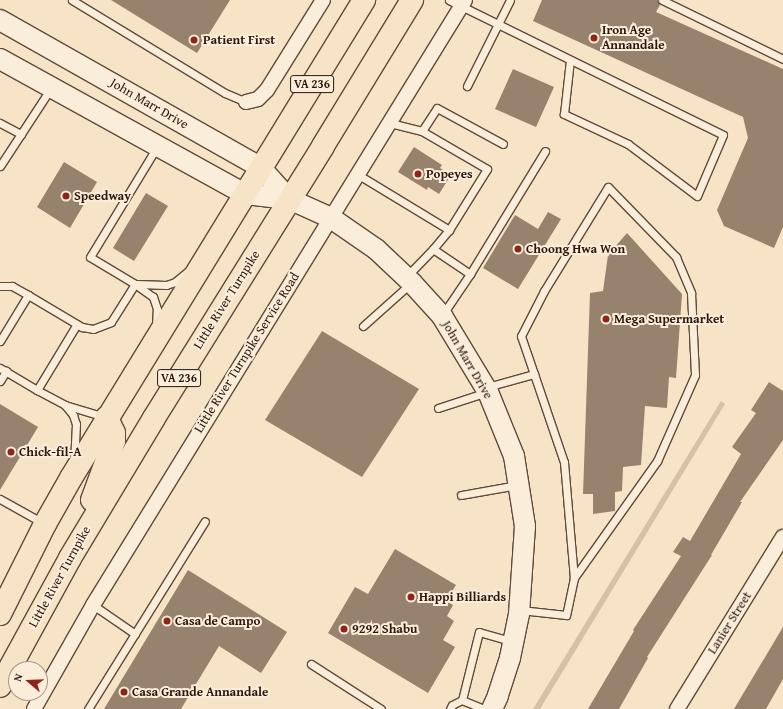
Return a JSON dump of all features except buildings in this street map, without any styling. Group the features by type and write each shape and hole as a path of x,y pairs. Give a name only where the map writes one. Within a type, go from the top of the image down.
{"main road":[{"name":"VA 236","path":"0,614 45,524 71,478 245,194 260,167 364,0"},
{"name":"Little River Turnpike","path":"0,686 70,558 154,418 412,0"},
{"path":"70,558 111,451 114,433 107,418"}],"street":[{"path":"246,102 258,99 267,90 323,0"},
{"name":"Little River Turnpike Service Road","path":"34,709 93,605 357,174 390,123 458,2"},
{"name":"John Marr Drive","path":"0,20 260,167 289,199"},
{"name":"John Marr Drive","path":"0,58 157,147 245,194 289,199 330,218 376,249 409,280 442,316 486,390 514,456 525,526 520,610 498,696 492,709"},
{"name":"Lanier Street","path":"677,709 783,537"}],"lane":[{"path":"72,0 225,93 246,102"},
{"path":"467,86 510,0"},
{"path":"662,0 783,59"},
{"path":"458,2 498,25 570,60 723,135 697,196 664,169 628,144 564,114 570,60"},
{"path":"0,166 51,87"},
{"path":"422,131 437,108 503,144"},
{"path":"0,123 20,134"},
{"path":"363,326 409,280 449,230 487,170 422,131 390,123"},
{"path":"154,342 157,318 155,301 150,294 90,257 157,147"},
{"path":"442,316 470,274 545,151"},
{"path":"357,174 449,230"},
{"path":"520,610 566,615 574,578 564,462 521,336 544,291 608,187 676,257 691,293 695,375 657,461 574,578"},
{"path":"433,249 470,274"},
{"path":"135,284 161,285 171,283 180,278 208,253"},
{"path":"0,286 12,286 82,327 93,329 111,322 135,284"},
{"path":"0,341 28,294"},
{"path":"37,390 77,324"},
{"path":"0,381 3,370 65,405 107,418"},
{"path":"438,408 534,374"},
{"path":"65,405 73,415 77,429 71,478"},
{"path":"461,496 519,485"},
{"path":"0,499 45,524"},
{"path":"88,709 205,520"},
{"path":"93,605 135,634"},
{"path":"450,709 452,705 462,700 480,632 513,642"},
{"path":"311,664 381,709"},
{"path":"462,700 484,709"}],"shaded area":[{"path":"721,401 725,404 540,709 533,709"}],"place":[{"name":"Iron Age Annandale","path":"594,38"},
{"name":"Patient First","path":"194,40"},
{"name":"Popeyes","path":"418,174"},
{"name":"Speedway","path":"66,196"},
{"name":"Choong Hwa Won","path":"518,249"},
{"name":"Mega Supermarket","path":"606,319"},
{"name":"Chick-fil-A","path":"11,452"},
{"name":"Happi Billiards","path":"411,597"},
{"name":"Casa de Campo","path":"167,621"},
{"name":"9292 Shabu","path":"344,629"},
{"name":"Casa Grande Annandale","path":"124,692"}]}
